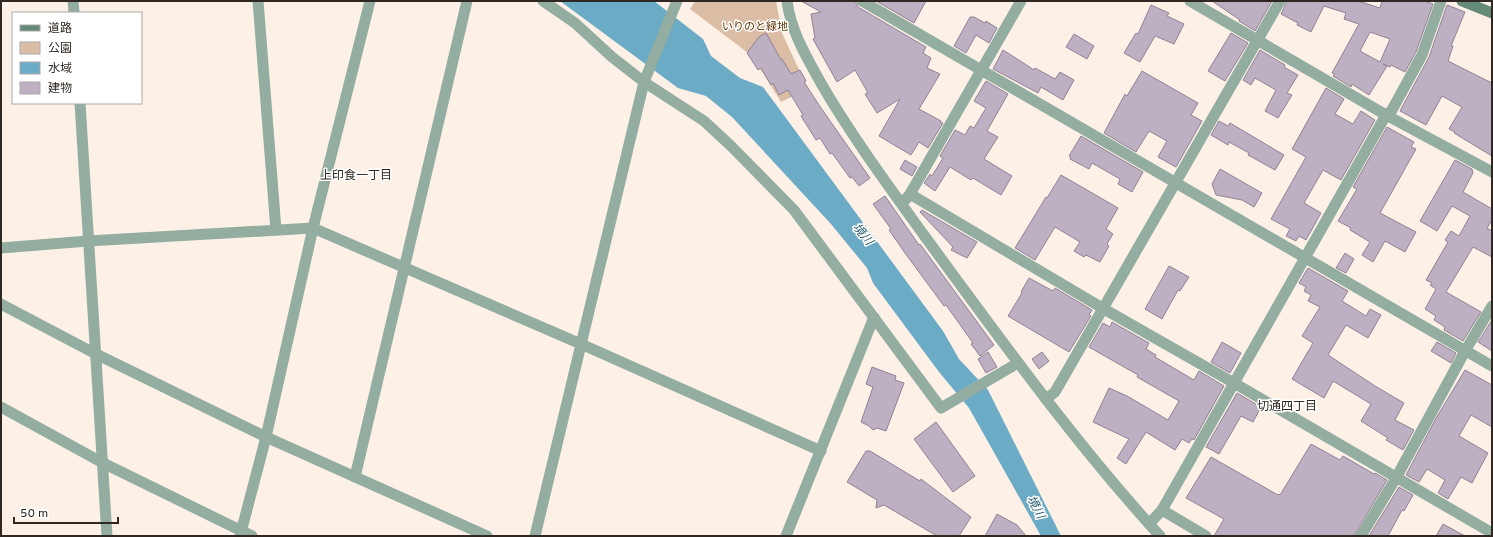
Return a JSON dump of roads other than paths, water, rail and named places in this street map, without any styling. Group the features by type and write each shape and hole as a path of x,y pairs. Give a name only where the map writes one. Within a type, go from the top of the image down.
{"main road":[{"path":"1462,1 1492,13"}],"street":[{"path":"73,1 74,12"},
{"path":"258,1 276,230"},
{"path":"241,533 266,438 313,228 370,1"},
{"path":"355,477 467,1"},
{"path":"543,1 576,23 612,57 645,78 704,122 731,146 794,210 941,408 1018,363"},
{"path":"786,1 789,16 799,45 844,122 1018,363 1119,491 1160,536"},
{"path":"862,1 1492,366"},
{"path":"902,204 910,194 1021,1"},
{"path":"1190,1 1386,115 1492,172"},
{"path":"1046,399 1055,392 1104,309 1175,182 1280,1"},
{"path":"1149,524 1162,510 1386,115 1392,110 1422,55 1441,1"},
{"path":"535,536 645,78 675,4"},
{"path":"80,104 107,536"},
{"path":"910,194 1104,309 1492,533"},
{"path":"1,248 88,240 313,228 581,344 821,451"},
{"path":"1,304 96,354 266,438 487,536"},
{"path":"1361,536 1396,478 1465,350 1492,306"},
{"path":"786,536 874,317"},
{"path":"1,408 103,463 241,533 252,536"},
{"path":"1162,510 1206,536"}],"water":[{"name":"境川","path":"560,1 654,1 703,39 711,56 740,78 763,87 943,331 959,359 988,390 1061,536 1041,536 969,408 939,372 873,283 867,268 831,224 732,117 706,96 678,88"}],"district":[{"name":"上印食一丁目","path":"356,175"},
{"name":"切通四丁目","path":"1287,406"}],"park label":[{"name":"いりのと緑地","path":"755,26"}]}
